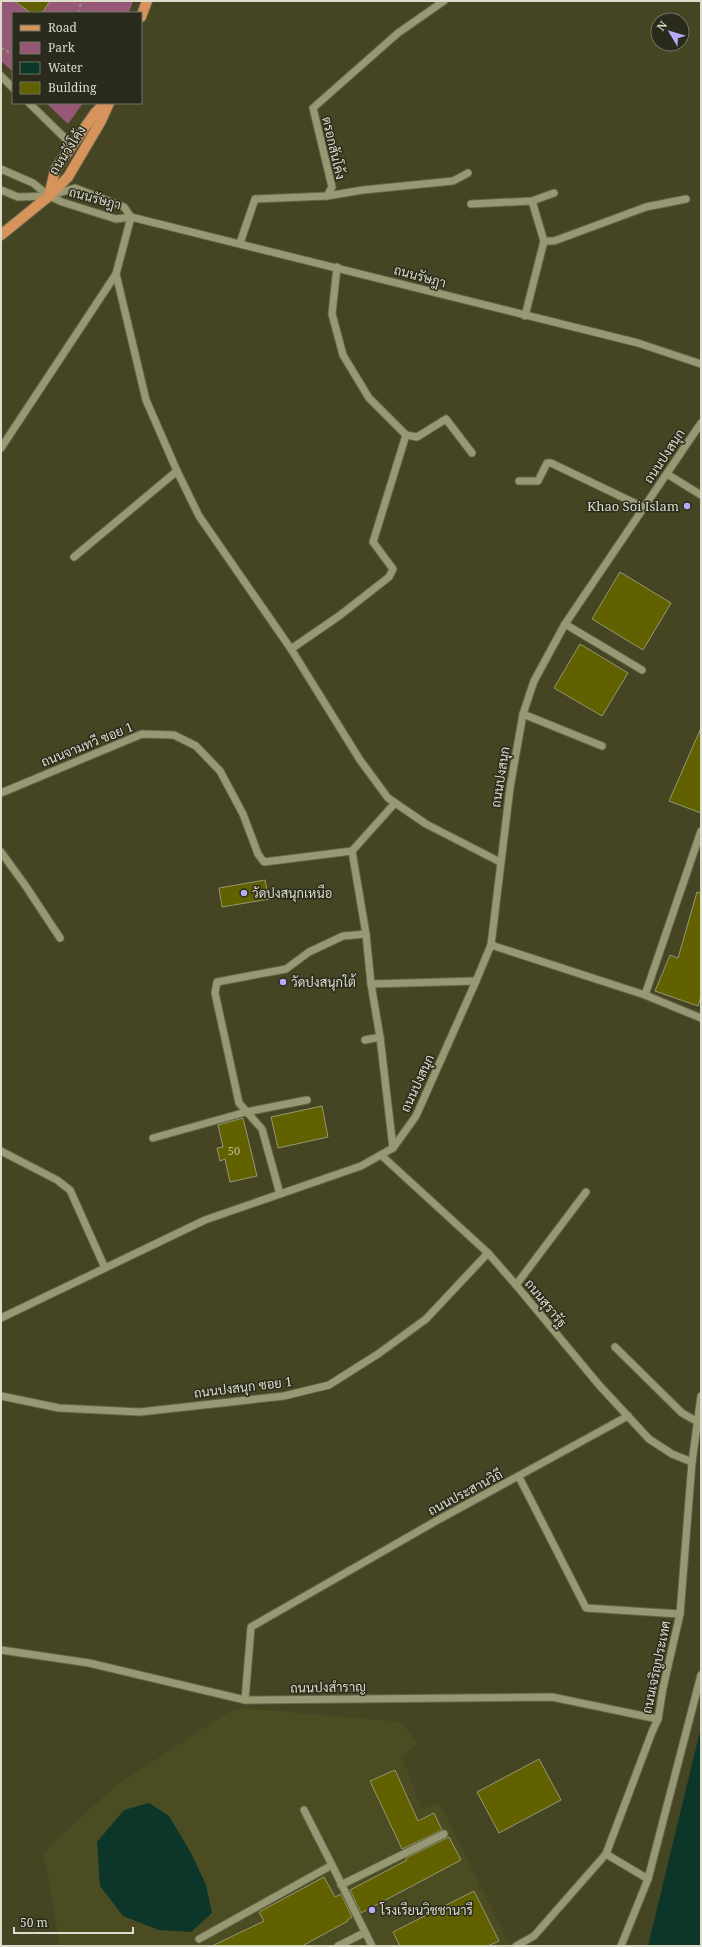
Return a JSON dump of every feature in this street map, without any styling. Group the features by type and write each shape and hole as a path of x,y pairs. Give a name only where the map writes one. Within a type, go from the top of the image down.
{"main road":[{"path":"142,14 147,1"},
{"name":"ถนนวังโค้ง","path":"49,196 55,170 95,113 104,104"},
{"name":"ถนนวังโค้ง","path":"49,196 68,177 101,121 109,104"},
{"path":"1,234 49,196"}],"street":[{"name":"ตรอกสันโค้ง","path":"240,243 255,199 327,196 332,187 313,108 398,33 444,1"},
{"path":"1,76 12,87"},
{"path":"30,104 73,146"},
{"path":"1,169 33,183 49,196"},
{"path":"327,196 362,190 453,181 468,173"},
{"name":"ถนนรัษฎา","path":"49,196 75,188 124,207 131,217"},
{"path":"1,190 18,197 49,196"},
{"path":"471,204 532,201 554,193"},
{"name":"ถนนรัษฎา","path":"49,196 62,202 116,219 131,217 337,267 524,316 638,343 701,364"},
{"path":"544,241 554,241 646,207 686,199"},
{"path":"524,316 544,241 532,201"},
{"path":"1,448 116,274 131,217"},
{"path":"337,267 332,314 343,355 369,398 406,435 417,437 446,419 472,452"},
{"path":"116,274 146,400 177,471 199,516 291,649 360,760 388,798 426,824 500,862"},
{"name":"ถนนปงสนุก","path":"1,1318 205,1220 361,1166 393,1148 416,1116 491,944 510,788 523,714 534,681 565,624 645,508 701,423"},
{"path":"291,649 339,616 389,577 393,569 373,542 406,435"},
{"path":"519,481 538,481 547,463 551,463 645,508"},
{"path":"74,557 177,471"},
{"path":"667,474 701,495"},
{"path":"565,624 642,670"},
{"path":"523,714 602,746"},
{"name":"ถนนจามทวี ซอย 1","path":"1,793 142,734 174,735 196,746 220,771 243,814 258,854 264,862 352,851"},
{"path":"393,1148 380,1037 371,984 366,934 352,851 395,802"},
{"path":"645,995 701,831"},
{"path":"1,852 60,938"},
{"path":"280,1194 262,1129 239,1103 215,993 217,982 286,969 309,952 343,936 366,934"},
{"path":"491,944 645,995 701,1018"},
{"path":"371,984 476,981"},
{"path":"365,1040 380,1037"},
{"path":"153,1138 246,1112 307,1100"},
{"path":"1,1151 57,1180 70,1190 105,1268"},
{"name":"ถนนสุรารัฐ","path":"380,1155 488,1253 599,1385 649,1439 672,1454 692,1462"},
{"path":"516,1285 586,1192"},
{"name":"ถนนปงสนุก ซอย 1","path":"1,1396 59,1408 140,1412 284,1396 329,1384 378,1354 426,1319 488,1253"},
{"path":"615,1347 682,1413 698,1422"},
{"name":"ถนนเจริญประเทศ","path":"516,1946 534,1936 606,1854 658,1719 663,1688 680,1614 692,1462 701,1396"},
{"name":"ถนนประสานวิถี","path":"245,1700 252,1627 436,1521 628,1416"},
{"path":"520,1476 586,1608 680,1614"},
{"name":"ถนนปงสำราญ","path":"1,1650 89,1663 245,1700 552,1697 658,1719"},
{"path":"621,1946 648,1878 701,1675"},
{"path":"304,1810 364,1933 372,1946"},
{"path":"341,1885 444,1834"},
{"path":"606,1854 648,1878"},
{"path":"199,1939 332,1865"},
{"path":"338,1946 364,1933"}],"path":[{"path":"79,12 81,1"},
{"path":"1,48 12,54"}],"shaded area":[{"path":"244,1708 401,1722 418,1743 402,1757 422,1810 439,1802 510,1946 60,1946 47,1867 43,1855 52,1844 114,1787 230,1711"}],"green space":[{"path":"1,1 133,1 129,12 12,12 12,71 1,61"},
{"path":"47,104 82,104 68,124"}],"water":[{"path":"701,1727 701,1946 648,1946"},
{"path":"149,1803 169,1816 191,1853 206,1885 212,1913 191,1932 159,1930 123,1916 100,1886 97,1842 124,1810"}],"building":[{"path":"14,1 50,1 43,12 30,12"},
{"path":"620,572 671,603 643,650 592,619"},
{"path":"580,644 628,673 602,716 554,688"},
{"path":"701,728 701,813 669,801"},
{"name":"วัดปงสนุกเหนือ","path":"265,880 269,899 222,907 219,888"},
{"path":"697,892 701,893 701,996 698,1006 655,991 670,955 678,958"},
{"path":"322,1106 328,1137 278,1148 271,1117"},
{"path":"243,1118 257,1176 230,1182 225,1159 220,1161 217,1148 223,1147 218,1125"},
{"path":"539,1759 561,1800 499,1833 477,1792"},
{"path":"395,1770 418,1821 434,1813 442,1830 402,1849 370,1781"},
{"path":"449,1837 461,1860 361,1913 350,1890 407,1860 406,1858"},
{"path":"324,1877 335,1897 341,1894 352,1917 347,1920 348,1921 302,1946 212,1946 264,1921 259,1912"},
{"path":"474,1891 499,1941 488,1946 400,1946 393,1932"}],"place":[{"name":"Khao Soi Islam","path":"687,506"},
{"name":"วัดปงสนุกเหนือ","path":"244,893"},
{"name":"วัดปงสนุกใต้","path":"283,982"},
{"name":"โรงเรียนวิชชานารี","path":"372,1910"}]}
